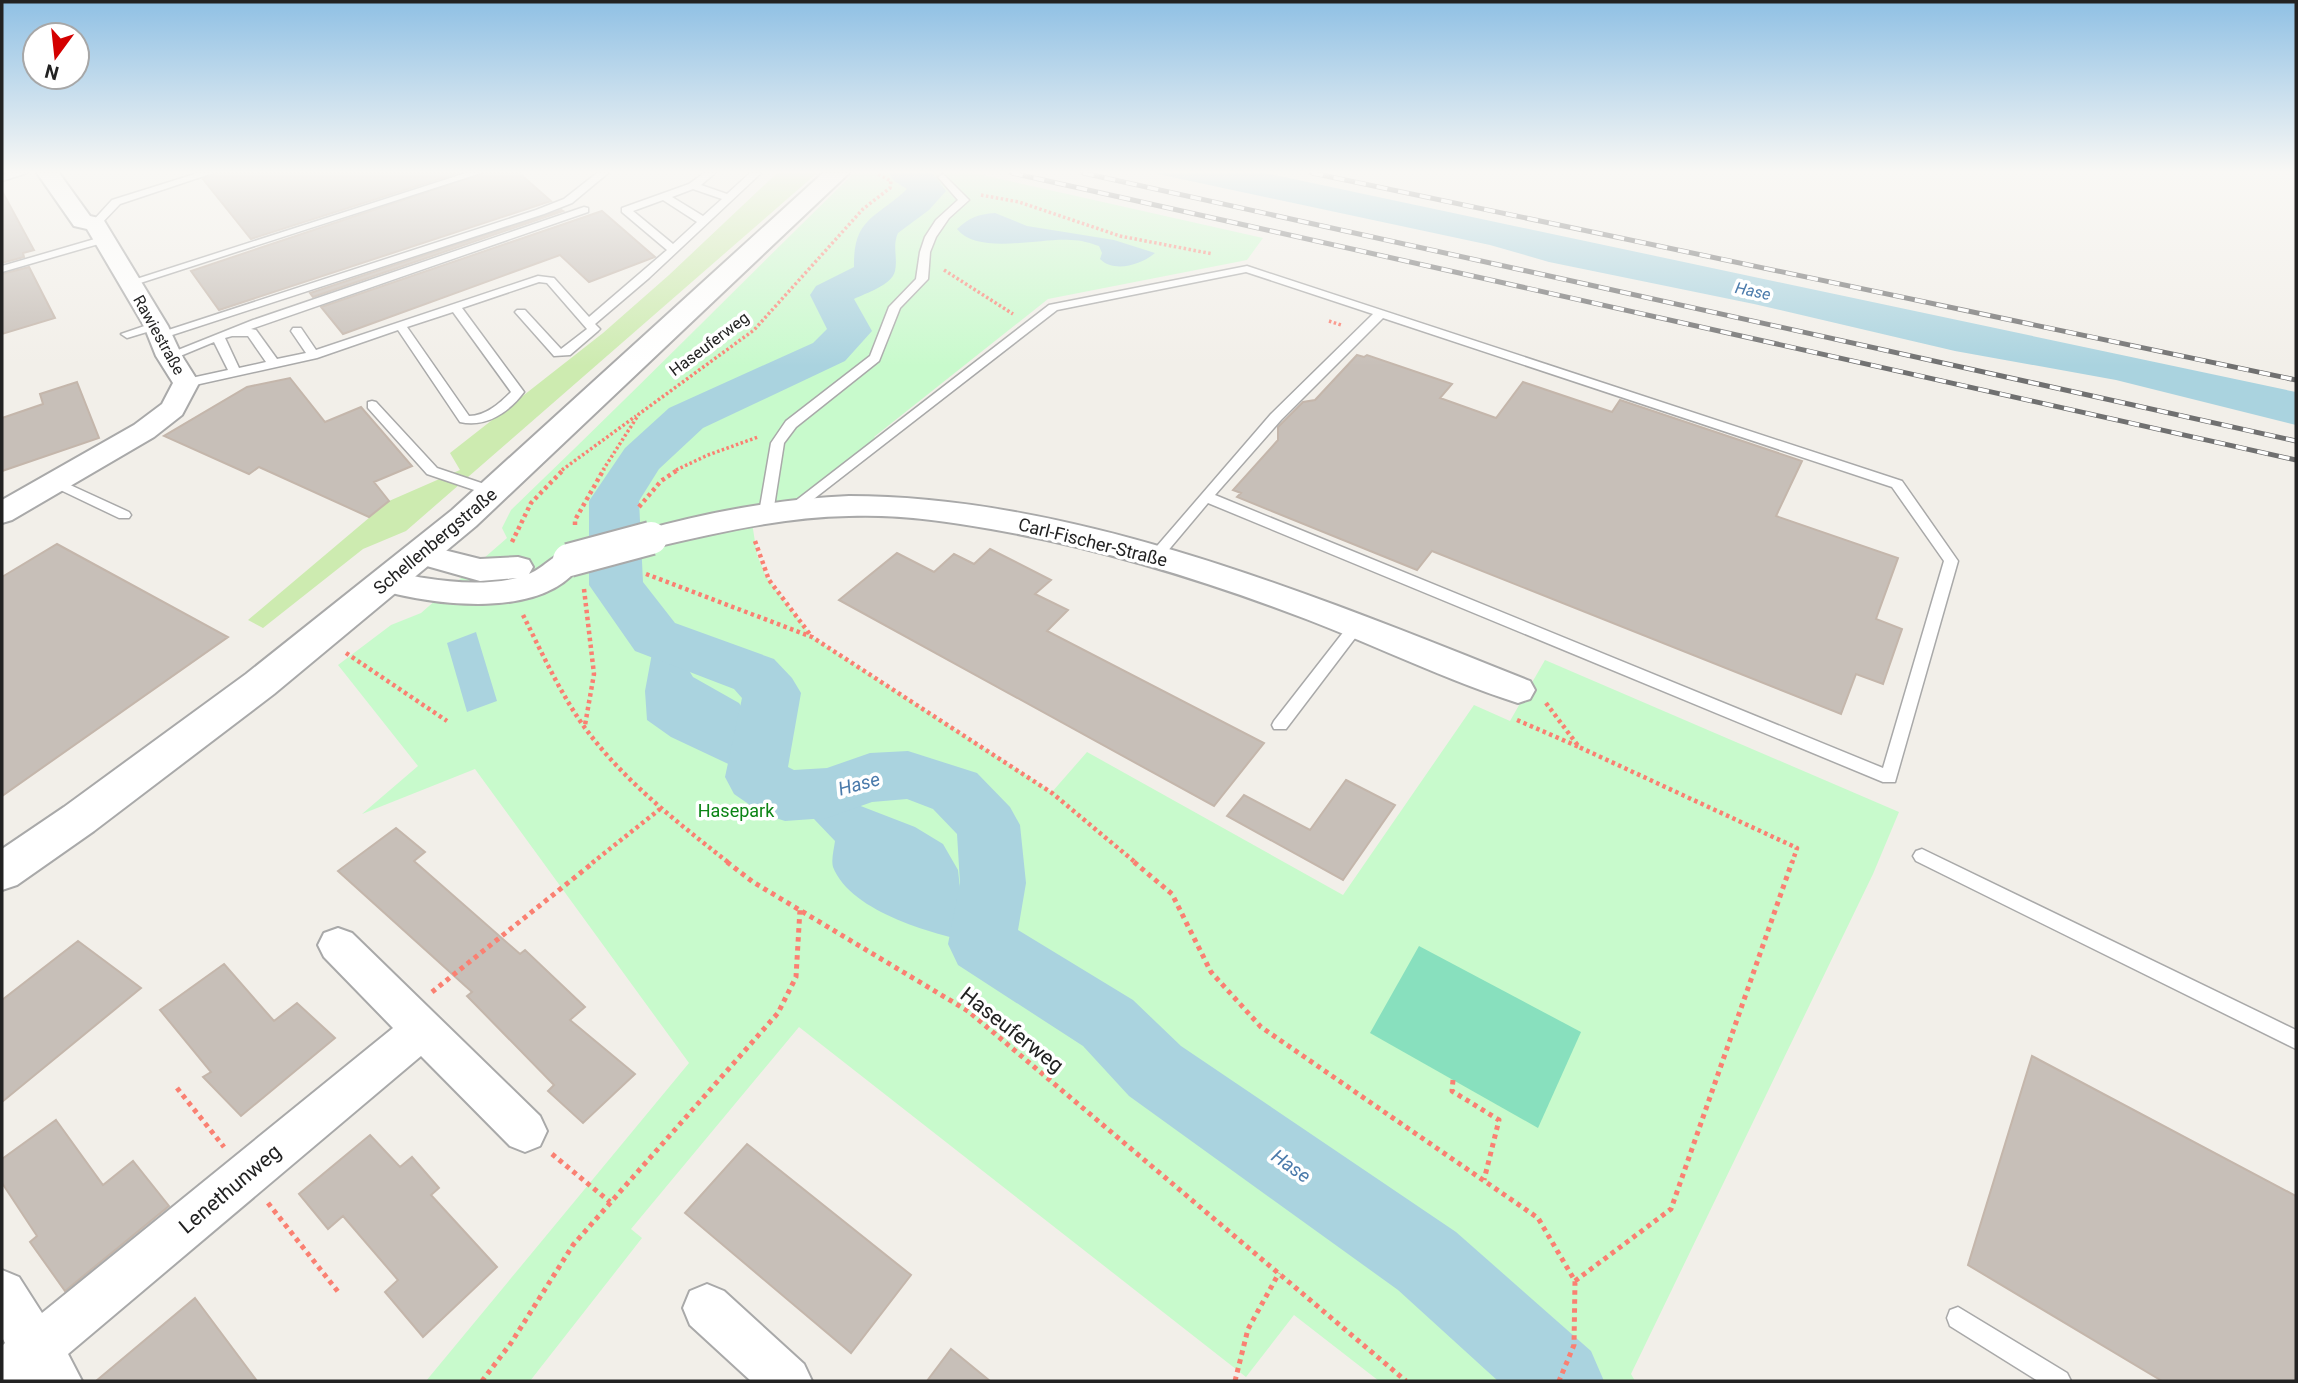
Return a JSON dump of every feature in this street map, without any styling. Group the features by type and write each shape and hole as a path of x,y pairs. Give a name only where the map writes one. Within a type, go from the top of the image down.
{"street":[{"name":"Rawiestraße","path":"2,513 144,431 173,409 186,383 103,238"},
{"name":"Schellenbergstraße","path":"2,872 183,743 420,554 494,492 768,238"},
{"name":"Carl-Fischer-Straße","path":"387,581 428,592 485,591 521,586 549,577 569,561 644,528 850,506 910,508 1039,526 1156,556 1357,625 1511,703"},
{"name":"Carl-Fischer-Straße","path":"420,554 480,570 569,561"},
{"path":"338,944 525,1130"},
{"name":"Lenethunweg","path":"2,1294 32,1369 415,1020"},
{"path":"707,1308 787,1381"}],"lane":[{"path":"2,269 85,238"},
{"path":"130,283 273,238"},
{"path":"161,339 464,238"},
{"path":"127,334 161,339 218,337 504,238"},
{"path":"658,238 673,250"},
{"path":"589,323 686,238"},
{"path":"770,513 778,443 791,424 875,358 883,346 897,305 922,278 925,252 933,238"},
{"path":"770,513 882,442 1053,307 1247,269 1896,484 1951,561 1889,777 1206,497"},
{"path":"186,383 313,355 545,278 594,331 562,354 554,351 521,312"},
{"path":"400,325 465,419 482,420 518,392 455,307"},
{"path":"1156,556 1276,417 1381,313"},
{"path":"297,331 313,355"},
{"path":"236,332 252,333 274,364"},
{"path":"218,337 236,373"},
{"path":"372,405 432,471 494,492"},
{"path":"55,482 124,515"},
{"path":"1280,725 1357,625"},
{"path":"1922,856 2296,1040"},
{"path":"1958,1318 2059,1381"}],"path":[{"name":"Haseuferweg","path":"510,545 523,517 555,478 587,450 754,330 837,238"},
{"path":"1128,238 1247,260 1247,269"},
{"path":"925,257 1029,324"},
{"path":"644,528 639,505 656,484 689,463 791,424"},
{"path":"770,513 757,555 766,577 812,637"},
{"path":"643,573 812,637 1052,793 1172,894 1211,972 1261,1027 1538,1218 1575,1281 1574,1345 1559,1381"},
{"name":"Haseuferweg","path":"520,610 561,689 584,726 606,754 660,809 753,882 968,1011 1406,1381"},
{"path":"316,639 350,655 447,721"},
{"path":"1511,703 1550,705 1579,747"},
{"path":"1511,703 1579,747 1797,848 1671,1209 1575,1281"},
{"path":"415,1020 660,809"},
{"path":"482,1381 510,1343 573,1245 778,1013 796,977 800,909"},
{"path":"1453,1080 1452,1091 1499,1121 1484,1180"},
{"path":"525,1130 610,1202"},
{"path":"1235,1381 1248,1329 1279,1273"}],"green space":[{"path":"709,238 743,238 406,531 363,549 263,628 248,620 389,501 460,470 450,453 603,333"},
{"name":"Hasepark","path":"788,238 1263,238 1247,260 1048,299 874,437 882,442 792,509 751,516 757,555 766,577 812,637 1052,792 1087,752 1343,895 1474,705 1510,721 1545,660 1899,812 1873,874 1631,1374 1635,1381 1379,1381 1294,1315 1246,1377 799,1027 631,1229 642,1238 530,1381 426,1381 689,1063 475,769 362,814 418,766 338,665 391,625 421,613 507,538 502,528 511,510"},
{"path":"1419,946 1581,1032 1538,1128 1370,1033"}],"water":[{"path":"968,238 1099,238 1155,253 1135,264 1113,266 1100,259 1102,253 1099,246 1075,240 1011,244 980,242"},
{"path":"1455,238 1569,238 2296,392 2296,425 2116,380 1955,351 1754,304 1549,262"},
{"path":"476,632 497,701 467,712 447,643"},
{"path":"655,637 683,647 682,659 693,677 739,703 762,747 756,777 671,737 647,720 645,691"},
{"path":"827,793 915,827 943,844 958,870 961,898 987,917 982,944 898,920 858,897 843,883 832,864 835,841 814,819 785,796"}],"building":[{"path":"2,238 27,238 34,250 23,253 24,257 2,263"},
{"path":"291,238 440,238 219,310 191,271"},
{"path":"478,238 486,238 313,297 310,293"},
{"path":"524,238 633,238 655,257 589,282 560,255 343,334 321,307"},
{"path":"29,267 55,318 2,334 2,274"},
{"path":"1357,355 1367,355 1452,384 1440,398 1496,418 1523,382 1612,412 1620,400 1802,461 1776,516 1898,558 1876,619 1902,629 1883,684 1856,674 1841,714 1432,551 1417,570 1237,497 1241,493 1233,490 1278,440 1278,427 1303,402 1315,400"},
{"path":"290,378 325,422 361,407 412,466 374,482 389,501 369,517 259,467 249,474 164,436 247,387"},
{"path":"77,382 99,438 2,471 2,418 43,404 40,394"},
{"path":"57,544 228,637 2,796 2,577"},
{"path":"990,549 1051,580 1035,594 1068,610 1047,631 1264,743 1214,806 839,600 897,553 934,572 954,554 974,564"},
{"path":"1346,780 1395,805 1343,880 1227,816 1244,795 1310,830"},
{"path":"396,828 425,852 414,861 520,954 525,950 585,1007 570,1020 635,1074 583,1123 548,1091 554,1085 467,996 472,992 338,871"},
{"path":"78,941 141,988 2,1102 2,1000"},
{"path":"224,964 274,1021 297,1003 335,1038 241,1116 203,1077 211,1072 160,1010"},
{"path":"2032,1056 2296,1196 2296,1381 2162,1381 1968,1265"},
{"path":"56,1120 103,1185 133,1161 169,1206 65,1291 30,1242 37,1236 2,1183 2,1159"},
{"path":"370,1135 400,1167 412,1157 439,1188 431,1195 497,1267 423,1337 385,1292 398,1280 343,1216 328,1229 299,1194"},
{"path":"747,1144 911,1275 851,1353 685,1213"},
{"path":"195,1298 257,1381 96,1381"},
{"path":"951,1349 990,1381 927,1381"}],"waterway":[{"name":"Hase","path":"877,238 875,272 831,295 850,331 829,352 686,418 642,459 614,501 616,585 655,637 754,674 772,693 756,777 785,796 827,793 870,778 908,775 955,791 988,825 993,883 982,944 1108,1023 1155,1071 1427,1261 1561,1381"}],"railway":[{"path":"1301,238 2296,460"},
{"path":"1375,238 2296,441"},
{"path":"1619,238 2296,380"}]}
